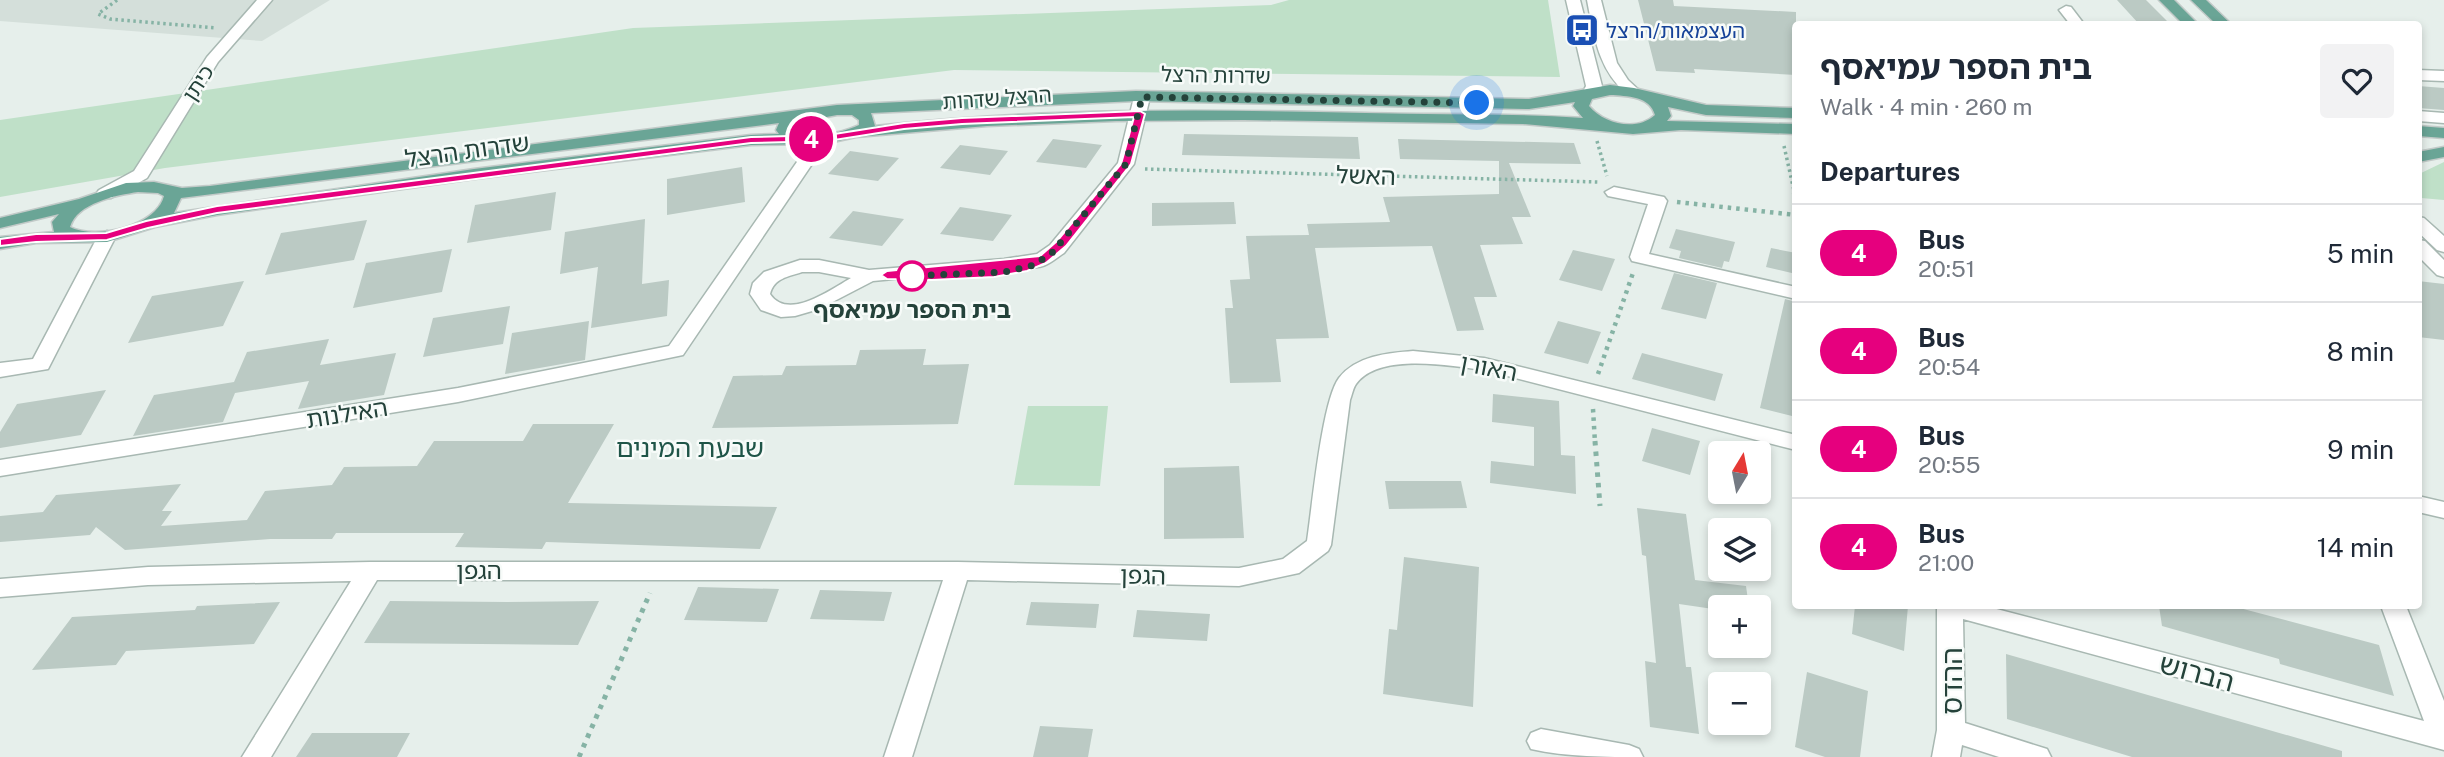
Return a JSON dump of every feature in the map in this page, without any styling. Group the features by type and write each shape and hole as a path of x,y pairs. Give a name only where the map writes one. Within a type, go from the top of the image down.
{"main road":[{"path":"2166,0 2188,21"},
{"path":"2199,0 2221,21"},
{"name":"שדרות הרצל","path":"1141,105 1529,104 1610,90 1633,92"},
{"path":"1633,92 1651,99 1706,110 1792,113"},
{"path":"1588,95 1581,106 1585,112 1612,126"},
{"name":"שדרות הרצל","path":"98,197 135,188 165,189 181,193 226,189 845,110 1039,99 1642,127"},
{"path":"1642,127 1653,125 1663,116 1659,104 1651,99"},
{"name":"הרצל שדרות","path":"821,139 1141,105"},
{"path":"845,110 857,110 865,114 867,127 858,133"},
{"path":"797,139 788,135 785,125 800,115"},
{"path":"1642,127 1681,125 1792,129"},
{"path":"2422,131 2443,136"},
{"path":"2422,145 2443,136"},
{"path":"2422,154 2443,136"},
{"name":"שדרות הרצל","path":"77,237 107,236 217,210 511,169 751,140 821,139"},
{"path":"146,225 169,209 174,201 173,195 165,189"},
{"path":"0,223 41,215 98,197"},
{"path":"77,237 66,234 61,229 61,222 78,206 98,197"},
{"path":"0,243 36,238 77,237"}],"street":[{"name":"כיתן","path":"98,197 141,174 205,70 234,29 265,0"},
{"path":"1573,0 1594,86 1588,95"},
{"path":"1594,0 1609,66 1615,77 1633,92"},
{"path":"2066,10 2075,21"},
{"path":"2422,75 2444,76"},
{"path":"878,276 806,308 791,310 772,307 764,302 760,294 763,283 771,276 800,266 819,266 878,276 932,276 1004,272 1031,266 1046,258 1062,243 1123,168 1132,148 1141,105"},
{"path":"2422,119 2443,136"},
{"name":"האילנות","path":"8,467 458,395 676,351 821,139"},
{"path":"141,174 150,184 165,189"},
{"path":"1614,192 1658,201 1639,257 1792,292"},
{"path":"2422,226 2444,246"},
{"path":"0,370 41,363 107,236"},
{"path":"2422,249 2444,271"},
{"name":"האורן","path":"1319,545 1339,400 1347,380 1365,367 1394,359 1439,358 1485,363 1792,442"},
{"path":"2422,505 2444,510"},
{"name":"הגפן","path":"0,587 148,576 369,570 958,571 1238,577 1290,567 1319,545"},
{"path":"256,757 369,570"},
{"path":"898,757 958,571"},
{"name":"ההדס","path":"1949,743 1950,609"},
{"name":"הברוש","path":"1961,609 2444,737"},
{"name":"הברוש","path":"2395,609 2444,737"},
{"path":"1541,741 1629,757"},
{"path":"1949,743 2037,757"}],"path":[{"path":"117,0 98,14 110,19 234,29"},
{"name":"האשל","path":"1123,168 1609,182 1592,123"},
{"path":"1783,145 1792,184"},
{"path":"1658,201 1792,215"},
{"path":"579,757 660,569"}],"shaded area":[{"path":"0,0 330,0 262,41 0,21"}],"green space":[{"path":"1289,0 1548,0 1560,77 954,70 165,168 0,197 0,120 633,28 1271,5"},
{"path":"2444,162 2444,200 2422,198 2422,173"},
{"path":"1028,406 1108,406 1100,486 1014,485"}],"building":[{"path":"1638,0 1673,0 1674,6 1796,12 1796,21 1792,21 1792,75 1694,69 1695,73 1656,71"},
{"path":"2117,0 2146,0 2167,21 2136,21"},
{"path":"2422,86 2444,88 2444,110 2422,108"},
{"path":"1184,134 1358,137 1360,159 1182,155"},
{"path":"1053,139 1102,145 1086,168 1036,162"},
{"path":"1398,139 1574,143 1581,164 1509,163 1531,217 1512,217 1523,244 1480,245 1497,297 1474,297 1484,330 1457,331 1432,246 1315,248 1329,338 1276,339 1281,382 1230,383 1225,308 1233,308 1230,280 1250,279 1246,236 1309,235 1307,224 1390,222 1383,197 1499,194 1499,161 1400,159"},
{"path":"960,145 1008,151 990,175 940,168"},
{"path":"850,151 899,158 878,181 828,174"},
{"path":"742,167 745,202 667,215 667,179"},
{"path":"556,192 551,230 467,243 475,205"},
{"path":"1234,202 1236,224 1152,226 1152,203"},
{"path":"960,207 1012,215 993,241 940,234"},
{"path":"853,211 904,219 882,246 829,238"},
{"path":"645,219 642,284 669,280 667,316 591,328 598,267 560,274 565,232"},
{"path":"367,220 354,260 265,275 281,233"},
{"path":"1676,229 1735,242 1729,262 1724,261 1722,268 1679,258 1681,251 1669,248"},
{"path":"1771,248 1792,252 1792,273 1766,267"},
{"path":"452,249 442,292 353,308 366,263"},
{"path":"1573,250 1615,259 1602,291 1559,280"},
{"path":"1674,273 1717,283 1706,319 1661,309"},
{"path":"244,281 223,326 128,343 152,296"},
{"path":"2422,281 2444,284 2444,340 2422,337"},
{"path":"1785,299 1792,301 1792,416 1760,408"},
{"path":"510,306 503,344 423,357 433,318"},
{"path":"589,321 585,360 505,374 512,333"},
{"path":"1558,321 1601,332 1588,364 1544,353"},
{"path":"329,339 320,365 396,353 384,395 298,409 309,381 235,393 223,422 133,436 154,395 234,382 247,352"},
{"path":"926,349 923,365 969,364 958,424 712,428 733,376 782,375 786,366 856,365 860,350"},
{"path":"1642,353 1723,374 1715,401 1632,379"},
{"path":"106,390 81,435 0,448 0,432 17,404"},
{"path":"1493,394 1559,401 1561,455 1575,456 1576,494 1490,483 1491,461 1534,466 1534,427 1492,422"},
{"path":"533,424 614,424 568,503 777,507 760,549 546,542 542,549 455,547 464,533 336,533 332,539 270,539 125,550 96,527 90,535 0,542 0,516 43,512 56,495 181,484 162,511 172,511 161,526 247,520 265,491 332,485 344,467 417,466 434,441 523,441"},
{"path":"1652,428 1700,441 1690,475 1642,461"},
{"path":"1239,466 1244,538 1164,539 1164,468"},
{"path":"1385,481 1461,481 1467,508 1389,509"},
{"path":"1637,508 1686,514 1695,580 1746,586 1747,595 1708,595 1708,608 1679,604 1686,667 1691,667 1699,734 1650,727 1645,661 1656,663 1646,556 1642,555"},
{"path":"1404,557 1479,567 1473,707 1383,694 1389,629 1397,630"},
{"path":"698,587 779,589 767,622 684,620"},
{"path":"820,590 892,592 884,621 810,619"},
{"path":"390,601 599,601 578,645 364,643"},
{"path":"280,602 254,644 126,651 116,665 32,670 72,617"},
{"path":"1031,602 1099,604 1096,628 1026,625"},
{"path":"1855,609 1908,609 1904,651 1852,634"},
{"path":"2159,609 2243,609 2379,645 2394,696 2280,664 2279,659 2162,626"},
{"path":"1137,610 1210,614 1207,641 1133,637"},
{"path":"2006,654 2342,751 2342,757 2132,757 2007,719"},
{"path":"1807,672 1868,691 1860,757 1825,757 1795,747"},
{"path":"1040,726 1093,729 1088,757 1033,757"},
{"path":"312,733 410,733 397,757 296,757"}],"bus line":[{"name":"4","path":"0,243 36,238 107,236 217,210 653,151 751,140 828,138 904,126 962,121 1140,114 1126,164 1062,243 1042,261 1031,266 994,273 887,275 1039,260"}],"place":[{"name":"העצמאות/הרצל","path":"1582,30"},
{"name":"בית הספר עמיאסף","path":"912,276"}],"district":[{"name":"שבעת המינים","path":"690,447"}],"route":[{"path":"912,276 909,276 1004,272 1031,266 1051,254 1126,164 1132,148 1142,97 1477,103"}]}
